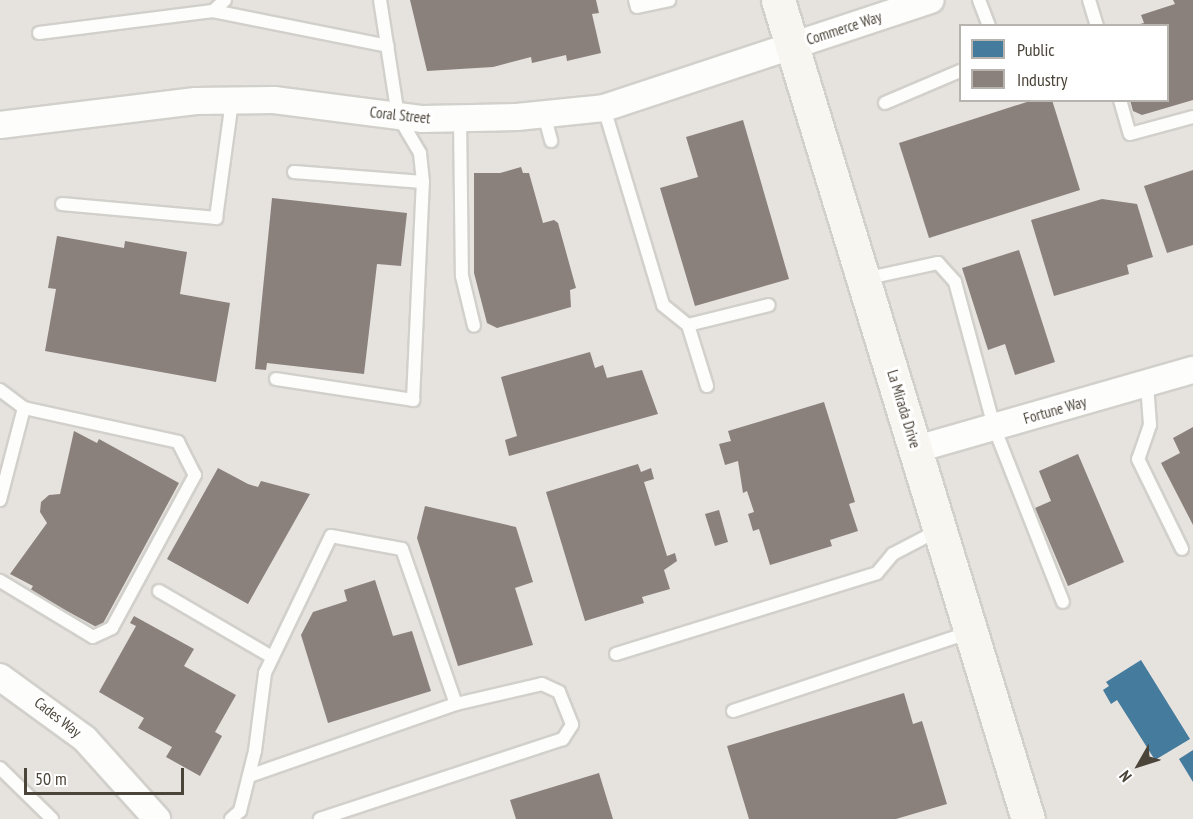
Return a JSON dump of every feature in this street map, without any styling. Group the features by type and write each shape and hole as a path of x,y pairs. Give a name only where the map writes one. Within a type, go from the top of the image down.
{"main road":[{"name":"La Mirada Drive","path":"778,0 1028,819"}],"street":[{"name":"Commerce Way","path":"792,46 931,0"},
{"name":"Coral Street","path":"0,125 196,101 274,100 398,116 460,118 544,114 604,108 792,46"},
{"name":"Fortune Way","path":"916,449 1193,370"},
{"name":"Cades Way","path":"0,677 85,739 157,819"}],"lane":[{"path":"213,11 225,0"},
{"path":"276,379 413,400 423,182 420,153 398,116 380,0"},
{"path":"635,0 637,7 669,0"},
{"path":"979,0 988,24"},
{"path":"1089,0 1096,24"},
{"path":"39,33 213,11 388,46"},
{"path":"885,103 959,71"},
{"path":"62,204 216,218 232,101"},
{"path":"1121,102 1130,134 1193,117"},
{"path":"604,108 663,305 688,325 707,386"},
{"path":"544,114 551,141"},
{"path":"460,118 462,276 474,326"},
{"path":"294,172 423,182"},
{"path":"864,279 939,263 947,272 963,308 994,427 1063,602"},
{"path":"688,325 769,305"},
{"path":"1147,384 1150,425 1138,459 1182,549"},
{"path":"0,390 24,408 178,442 195,475 112,628 93,637 0,581"},
{"path":"0,500 24,408"},
{"path":"616,654 877,573 893,554 941,529"},
{"path":"240,816 249,776 264,673 331,536 402,549 456,704"},
{"path":"159,591 272,657"},
{"path":"733,711 972,632"},
{"path":"249,776 456,704 542,684 558,692 572,725 563,739 320,819"},
{"path":"0,768 52,819"}],"shaded area":[{"path":"0,0 1193,0 1193,819 0,819"}],"building: Public":[{"path":"1141,660 1190,739 1155,760 1117,700 1111,704 1103,690 1109,686 1106,682"},
{"path":"1193,750 1193,782 1179,759"}],"building: Industry":[{"path":"410,0 596,0 599,13 592,14 601,53 567,61 566,55 532,63 531,57 493,67 427,71"},
{"path":"1173,0 1193,0 1193,100 1142,115 1133,111 1131,102 1169,102 1169,24 1140,24 1144,23 1141,15 1175,4"},
{"path":"1027,102 1053,102 1080,190 929,238 899,143"},
{"path":"743,120 789,279 695,306 660,188 698,177 686,137"},
{"path":"521,167 523,173 529,173 543,223 554,220 558,223 576,288 570,290 571,307 497,328 487,323 474,273 474,173 500,173"},
{"path":"1193,170 1193,245 1167,253 1144,186"},
{"path":"272,198 407,213 401,266 377,264 364,374 267,363 266,370 255,369"},
{"path":"1102,199 1137,204 1153,257 1127,265 1129,274 1054,296 1031,220"},
{"path":"57,236 124,248 125,241 187,252 180,294 230,303 216,382 45,351 56,289 48,288"},
{"path":"1019,250 1055,362 1015,375 1005,344 988,350 962,268"},
{"path":"590,352 595,368 603,365 607,378 642,370 658,414 509,456 505,440 517,436 501,377"},
{"path":"824,402 855,502 849,504 858,531 830,540 832,546 770,565 759,529 753,531 748,514 754,512 747,491 743,493 738,461 725,465 719,444 731,441 728,431"},
{"path":"1193,427 1193,525 1161,463 1180,453 1173,438"},
{"path":"74,431 97,443 99,439 179,483 100,629 30,591 33,586 10,574 47,523 40,512 41,502 49,495 60,494"},
{"path":"1078,454 1124,562 1068,586 1035,508 1051,501 1039,471"},
{"path":"638,464 641,472 651,468 654,479 644,482 667,556 675,553 677,561 664,570 670,589 642,597 644,603 585,621 546,492"},
{"path":"218,468 258,487 261,481 310,494 248,604 167,559"},
{"path":"425,506 516,527 533,582 515,588 533,645 458,666 417,538"},
{"path":"719,510 728,542 715,546 705,514"},
{"path":"375,580 393,636 412,631 431,691 328,723 301,635 313,612 347,601 344,590"},
{"path":"134,616 194,649 184,666 236,695 215,732 222,736 200,776 166,757 172,747 138,728 144,718 99,692 136,626 130,623"},
{"path":"904,693 913,724 922,721 947,804 896,819 749,819 727,746"},
{"path":"599,773 613,819 516,819 510,800"}]}
